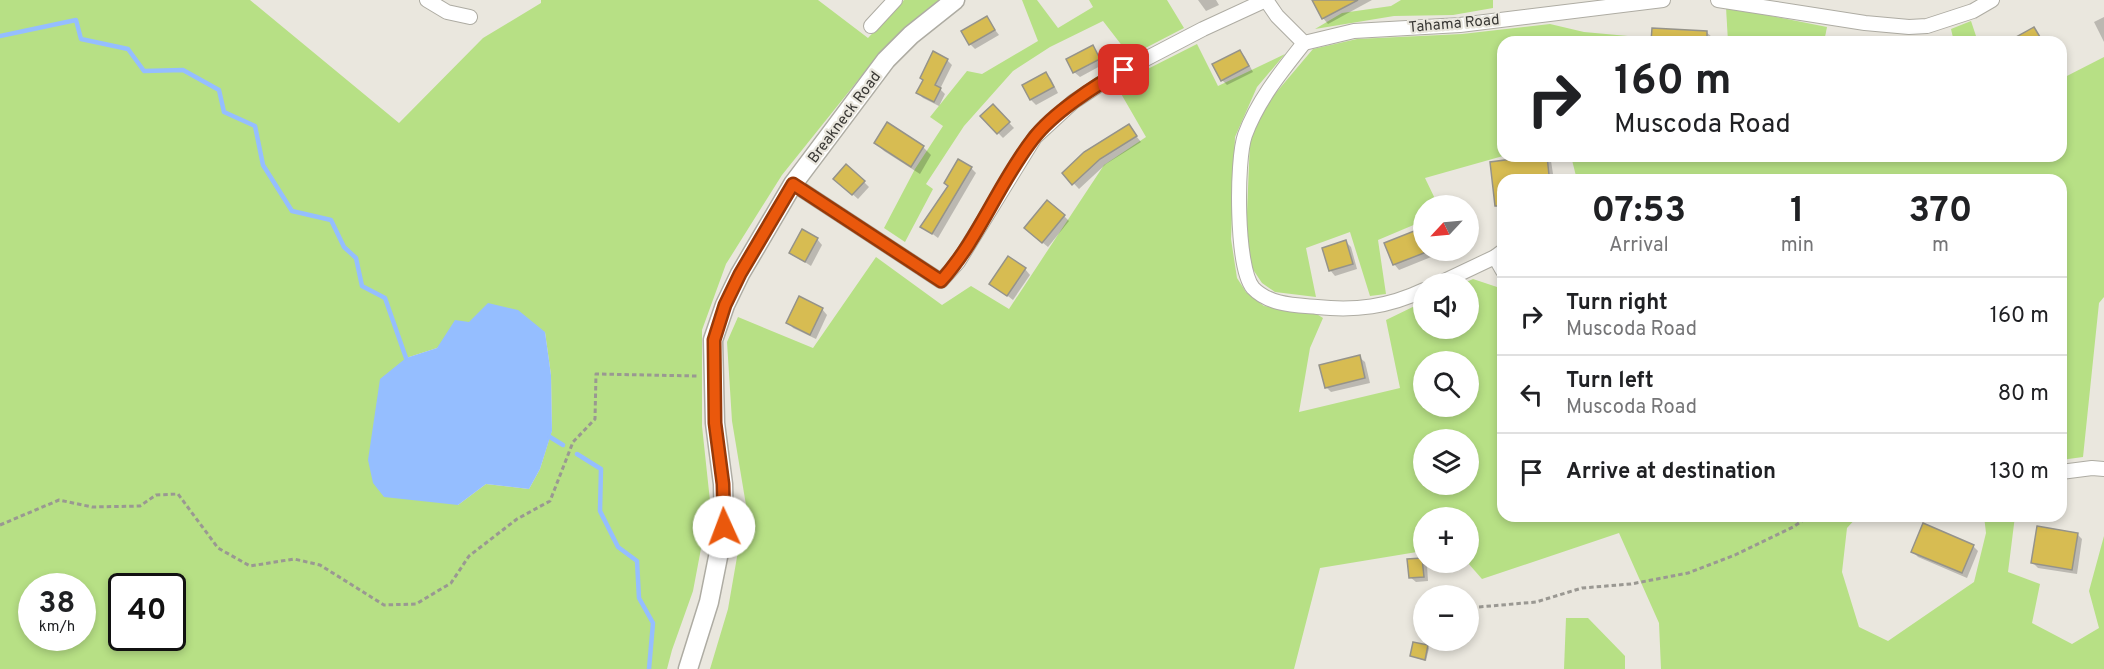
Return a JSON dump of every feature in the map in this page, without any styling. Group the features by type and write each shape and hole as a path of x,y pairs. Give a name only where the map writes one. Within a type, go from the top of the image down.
{"street":[{"path":"427,0 447,12 470,17"},
{"path":"871,26 895,0"},
{"name":"Breakneck Road","path":"688,669 709,602 724,527 723,484 715,423 714,340 725,305 740,274 793,184 886,60 911,35 955,0"},
{"path":"793,184 941,281 958,262 1035,137 1074,102 1111,77 1203,29 1266,0 1277,16 1304,43 1265,93 1244,137 1239,194 1241,249 1246,275 1253,287 1268,299 1304,306 1343,309 1400,301 1413,295"},
{"name":"Tahama Road","path":"1304,43 1354,31 1460,25 1663,0"},
{"path":"1718,0 1865,23 1909,27 1927,26 1973,11 1992,0"},
{"path":"1460,273 1497,255"},
{"path":"2067,471 2104,469"}],"path":[{"path":"0,525 59,500 92,507 140,506 156,495 178,494 218,548 250,566 294,559 320,565 384,605 416,604 451,583 470,556 517,519 550,501 573,442 595,418 596,374 714,377"},
{"path":"1479,607 1536,602 1582,588 1631,584 1688,573 1735,555 1800,522"}],"green space":[{"path":"0,0 250,0 399,123 483,38 541,3 541,0 818,0 868,38 904,0 939,0 879,54 782,175 726,264 702,330 702,426 710,501 693,591 667,669 0,669","holes":["469,322 545,332 551,375 552,430 540,469 529,489 486,484 458,505 406,358 437,348"]},
{"path":"1022,0 1037,0 1058,28 1093,7 1089,0 1167,0 1184,28 1130,56 1103,21 1050,47 1013,71 964,126 926,184 933,189 905,242 884,228 915,169 943,126 930,117 967,71 982,74 1038,41"},
{"path":"1401,0 1493,0 1493,8 1453,15 1394,16 1315,29 1342,13 1391,6"},
{"path":"1726,7 1827,27 1825,36 1728,36"},
{"path":"1971,21 1976,36 1953,36 1951,29"},
{"path":"1550,24 1584,32 1628,36 1497,36 1497,158 1425,178 1433,195 1413,195 1413,225 1378,240 1386,294 1370,296 1350,232 1306,248 1316,297 1275,292 1262,283 1252,268 1246,237 1250,140 1269,101 1313,49 1357,39 1462,34"},
{"path":"1197,44 1218,86 1285,54 1257,87 1235,137 1231,239 1237,278 1246,292 1264,306 1315,313 1323,318 1310,348 1299,412 1400,388 1386,320 1413,307 1413,339 1479,339 1479,281 1497,287 1497,522 1852,522 1847,528 1842,572 1859,627 1888,641 1974,582 1986,533 1985,522 2014,522 2008,572 2040,584 2032,623 2072,644 2099,628 2089,591 2104,536 2104,669 1661,669 1659,623 1619,533 1482,579 1477,573 1479,573 1479,507 1413,507 1413,553 1320,568 1294,669 710,669 728,609 746,505 732,421 727,342 738,317 813,348 876,257 942,305 971,286 1009,309 1104,165 1146,137 1116,85"},
{"path":"2104,57 2104,297 2099,303 2083,457 2067,459 2067,174 1576,174 1572,162 2067,162 2067,76"},
{"path":"1566,618 1588,618 1625,656 1625,669 1564,669"}],"water":[{"path":"488,303 518,310 545,332 551,375 552,431 540,469 529,489 486,484 458,505 384,497 373,483 368,460 380,379 406,358 437,348 455,320 469,322"}],"building":[{"path":"1312,0 1358,0 1322,19"},
{"path":"987,16 995,30 969,45 961,31"},
{"path":"2034,27 2039,36 2018,36"},
{"path":"1652,28 1707,31 1707,36 1651,36"},
{"path":"1093,45 1100,59 1073,73 1066,59"},
{"path":"1240,50 1249,66 1221,81 1212,64"},
{"path":"933,51 948,59 935,85 941,88 934,102 916,93 923,80 920,78"},
{"path":"1046,72 1054,87 1030,100 1022,85"},
{"path":"993,104 1010,122 997,134 980,116"},
{"path":"887,122 924,146 911,167 874,143"},
{"path":"1129,124 1137,136 1100,159 1072,185 1062,173 1084,152"},
{"path":"958,159 972,167 932,234 920,227 948,186 944,183"},
{"path":"1490,162 1548,162 1549,174 1497,174 1497,206 1495,206"},
{"path":"846,164 865,181 852,195 833,179"},
{"path":"1047,200 1065,215 1042,243 1024,228"},
{"path":"802,229 818,238 805,262 789,253"},
{"path":"1413,231 1413,257 1393,265 1384,243"},
{"path":"1346,240 1353,264 1329,271 1322,248"},
{"path":"1008,256 1026,268 1007,296 989,284"},
{"path":"799,296 823,308 810,335 786,323"},
{"path":"1360,355 1365,378 1325,388 1319,365"},
{"path":"1923,523 1974,545 1962,573 1911,552"},
{"path":"2037,526 2078,533 2072,570 2031,563"},
{"path":"1407,559 1413,559 1413,573 1424,573 1424,577 1409,578"},
{"path":"1413,642 1413,651 1427,651 1425,660 1410,656"}],"waterway":[{"path":"0,36 76,20 81,39 128,49 144,71 183,70 219,90 224,112 255,126 263,165 292,211 331,220 344,247 356,258 362,286 385,298 406,358"},
{"path":"550,437 563,445"},
{"path":"577,454 601,469 600,511 618,547 637,561 639,598 653,623 649,669"}],"route":[{"path":"724,527 723,484 715,423 714,340 725,305 740,274 793,184 941,281 958,262 1023,153 1035,137 1074,102 1124,70"}]}
